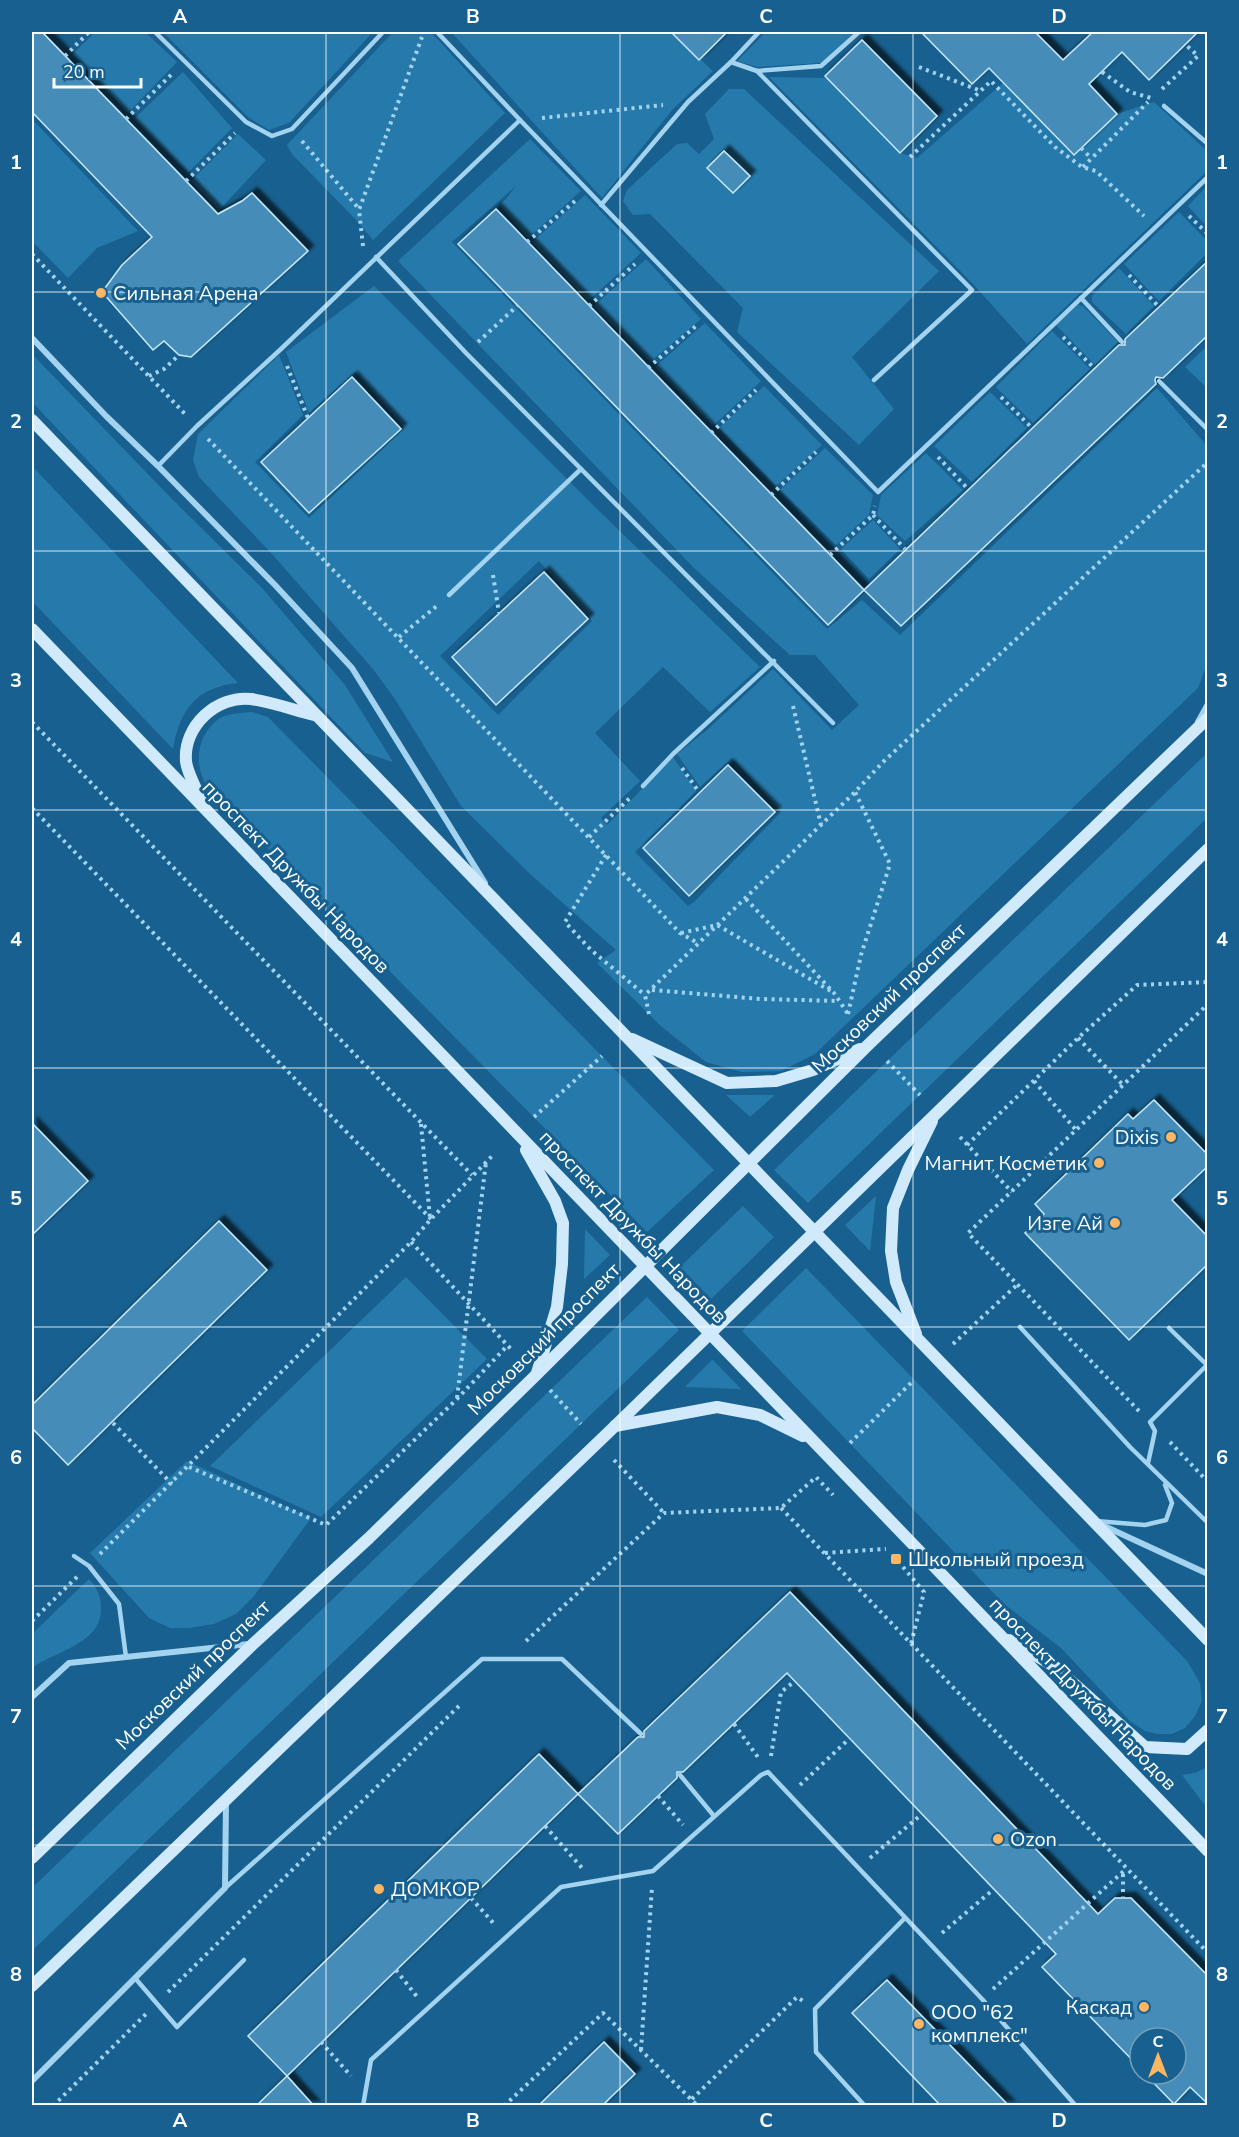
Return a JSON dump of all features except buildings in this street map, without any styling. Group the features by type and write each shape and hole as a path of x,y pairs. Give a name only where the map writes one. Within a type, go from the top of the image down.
{"main road":[{"path":"32,420 1205,1638 1208,1649"},
{"name":"проспект Дружбы Народов","path":"32,629 1208,1851"},
{"path":"205,809 186,762 189,737 203,716 223,702 250,699 315,715"},
{"name":"Московский проспект","path":"32,1858 253,1644 369,1538 536,1376 867,1046 1208,718"},
{"path":"32,1986 614,1427 1208,849"},
{"path":"624,1036 728,1083 776,1081 813,1070 867,1046"},
{"path":"918,1340 896,1282 891,1251 893,1208 908,1170 936,1112"},
{"path":"517,1134 555,1201 562,1223 562,1264 557,1306 536,1376"},
{"path":"614,1427 717,1407 760,1414 810,1440"},
{"path":"996,1632 1054,1666 1145,1747 1187,1749 1208,1730"}],"street":[{"path":"32,338 352,668 498,904"},
{"path":"1194,731 1208,704"},
{"path":"1092,1520 1208,1574"},
{"path":"32,1697 69,1663 253,1644"},
{"path":"32,2081 225,1888 226,1798"}],"lane":[{"path":"155,32 246,122 272,136 292,129 383,32"},
{"path":"437,32 878,492 1208,177"},
{"path":"601,205 688,102 731,63 759,32"},
{"path":"731,63 757,71 821,66 859,32"},
{"path":"757,71 972,290 874,380"},
{"path":"1164,106 1208,144"},
{"path":"158,466 196,426 281,349 520,120"},
{"path":"376,257 466,353 785,672 832,723"},
{"path":"1081,298 1122,342"},
{"path":"1159,381 1208,430"},
{"path":"449,595 581,469"},
{"path":"643,786 673,754 774,661"},
{"path":"1020,1327 1164,1482 1208,1523"},
{"path":"1148,1463 1155,1431 1150,1422 1207,1365 1169,1328"},
{"path":"1092,1520 1145,1525 1166,1520 1172,1503 1164,1482"},
{"path":"74,1556 88,1566 119,1604 126,1657"},
{"path":"225,1888 482,1659 562,1659 641,1734"},
{"path":"363,2106 371,2060 561,1887 653,1871 714,1816 768,1772 982,1999 1076,2106"},
{"path":"680,1775 714,1816"},
{"path":"865,2106 816,2052 815,2009 905,1918"},
{"path":"135,1978 177,2027 244,1960"}],"path":[{"path":"65,56 89,32"},
{"path":"366,268 359,210 424,32"},
{"path":"1082,167 1198,56 1185,44"},
{"path":"126,119 186,61"},
{"path":"919,67 981,91"},
{"path":"1102,72 1130,92 1152,98 1164,106"},
{"path":"910,158 991,81 1055,147 1082,167 1096,171 1156,227"},
{"path":"520,120 688,102"},
{"path":"186,181 246,122"},
{"path":"292,129 359,210"},
{"path":"1081,148 1091,158"},
{"path":"527,242 587,190"},
{"path":"1179,205 1208,234"},
{"path":"589,306 647,252"},
{"path":"32,254 680,933 698,944"},
{"path":"1117,263 1159,307"},
{"path":"466,353 517,306"},
{"path":"648,368 708,316"},
{"path":"1052,326 1095,369"},
{"path":"281,349 308,418"},
{"path":"149,376 164,369 179,355"},
{"path":"711,433 768,378"},
{"path":"990,386 1032,428"},
{"path":"771,495 828,441"},
{"path":"926,446 968,489"},
{"path":"645,995 746,899 883,762 1208,462"},
{"path":"830,555 873,515 905,549"},
{"path":"489,557 499,613"},
{"path":"399,637 449,595"},
{"path":"785,672 821,825"},
{"path":"32,722 472,1175"},
{"path":"673,754 699,792"},
{"path":"589,837 643,786"},
{"path":"746,899 834,993 848,1014 861,954 890,864 855,792"},
{"path":"32,808 430,1219"},
{"path":"606,855 565,922 591,950 645,995 649,1014"},
{"path":"680,933 717,925 834,993"},
{"path":"967,1145 1078,1038 1137,985 1208,982"},
{"path":"652,990 761,999 839,1001"},
{"path":"1208,1004 968,1233 1208,1482"},
{"path":"1078,1038 1123,1085"},
{"path":"534,1118 602,1056"},
{"path":"887,1061 920,1095"},
{"path":"1034,1081 1076,1130"},
{"path":"421,1124 430,1219"},
{"path":"960,1137 1012,1192"},
{"path":"32,1621 189,1467 411,1242 430,1219 493,1155"},
{"path":"457,1399 486,1162"},
{"path":"189,1467 326,1525 509,1348 411,1242"},
{"path":"952,1344 1018,1284"},
{"path":"850,1443 914,1380"},
{"path":"550,1390 581,1424"},
{"path":"113,1423 171,1484"},
{"path":"614,1460 663,1513"},
{"path":"507,1659 663,1513 781,1508 816,1477 839,1501"},
{"path":"781,1508 1124,1871 1208,1953"},
{"path":"878,1541 891,1554"},
{"path":"824,1553 886,1549"},
{"path":"896,1559 924,1592 911,1644"},
{"path":"768,1772 781,1692 795,1681"},
{"path":"53,2106 464,1701"},
{"path":"734,1724 768,1772"},
{"path":"789,1795 850,1738"},
{"path":"658,1796 692,1836"},
{"path":"858,1868 922,1814"},
{"path":"545,1826 594,1881"},
{"path":"641,2050 653,1871"},
{"path":"1123,1897 1124,1871"},
{"path":"982,1999 1124,1871"},
{"path":"929,1943 994,1889"},
{"path":"471,1898 506,1937"},
{"path":"396,1970 427,2009"},
{"path":"689,2106 692,2099 797,1996 815,2009"},
{"path":"504,2106 603,2013 698,2106"},
{"path":"321,2042 365,2092"}],"shaded area":[{"path":"95,32 145,32 177,62 128,113 72,55"},
{"path":"163,32 373,32 289,123 269,130 248,117"},
{"path":"393,32 431,32 505,113 373,240 292,154 287,145"},
{"path":"451,32 671,32 713,71 672,110 602,198"},
{"path":"766,32 855,32 827,60 820,63 757,67 737,61"},
{"path":"183,72 232,128 188,173 134,119"},
{"path":"769,77 827,78 900,153 917,158 1003,83 1074,155 1117,114 1154,102 1207,151 1207,171 1027,344 974,285"},
{"path":"729,89 744,89 939,271 852,357 894,409 859,445 737,332 743,308 650,214 633,215 623,201 627,190 677,144 687,143 699,154 714,139 705,114"},
{"path":"32,119 138,231 97,248 68,278 32,241"},
{"path":"238,134 266,160 219,210 191,181"},
{"path":"530,139 581,191 528,238 500,206 517,185 452,242 827,629 862,600 900,635 1157,388 1207,446 1207,664 1198,688 815,1054 781,1071 742,1072 706,1062 662,1027 597,963 616,950 529,873 461,806 395,699 373,669 272,554 199,477 193,460 198,434 279,355 303,415 255,462 309,518 405,428 355,372 309,413 286,352 374,286 596,508 760,667 710,712 663,667 595,733 640,781 601,818 607,825 673,757 696,791 635,852 688,906 781,812 732,758 700,787 677,754 707,730 773,669 832,730 859,705 815,655 790,655 694,568 398,261","holes":["539,561 592,621 498,715 440,656"]},
{"path":"1207,186 1207,227 1188,206"},
{"path":"585,195 641,253 588,301 532,242"},
{"path":"1179,212 1207,241 1207,253 1159,301 1124,264"},
{"path":"646,259 701,319 650,362 594,306"},
{"path":"1119,268 1154,306 1126,334 1092,302 1092,296"},
{"path":"1078,305 1083,306 1118,342 1095,365 1056,325"},
{"path":"705,323 761,381 713,426 655,367"},
{"path":"1052,331 1090,369 1033,423 996,387"},
{"path":"1207,346 1207,388 1185,367"},
{"path":"32,354 171,498 263,589 345,685 393,762 365,753 32,402"},
{"path":"764,386 822,445 776,486 719,428"},
{"path":"990,392 1027,428 972,482 934,446"},
{"path":"825,448 873,495 869,515 836,545 780,490"},
{"path":"926,453 963,490 905,541 877,515 881,495"},
{"path":"32,466 238,683 212,689 193,702 180,722 173,749 32,601"},
{"path":"873,520 900,549 869,579 841,549"},
{"path":"252,712 268,717 714,1170 647,1232 207,786 199,761 204,736 216,721 224,716"},
{"path":"1207,753 1207,818 808,1203 774,1170"},
{"path":"726,1095 775,1095 750,1117"},
{"path":"876,1196 870,1251 845,1225"},
{"path":"743,1206 774,1237 711,1299 680,1267"},
{"path":"585,1229 610,1255 584,1279"},
{"path":"806,1268 1187,1661 1200,1683 1202,1701 1195,1716 1185,1728 1172,1734 1157,1734 1145,1731 1130,1721 1061,1648 1004,1604 742,1331"},
{"path":"406,1277 487,1359 321,1517 210,1466"},
{"path":"647,1297 679,1330 32,1951 32,1888"},
{"path":"713,1360 741,1389 685,1387"},
{"path":"187,1461 311,1518 254,1596 236,1614 214,1624 170,1628 149,1618 90,1553"},
{"path":"89,1579 98,1592 101,1604 99,1620 94,1630 76,1645 32,1668 32,1634"},
{"path":"1207,1767 1207,1808 1182,1775 1195,1773"}],"place":[{"name":"Сильная Арена","path":"101,293"},
{"name":"Dixis","path":"1171,1137"},
{"name":"Магнит Косметик","path":"1099,1163"},
{"name":"Изге Ай","path":"1115,1223"},
{"name":"Школьный проезд","path":"896,1559"},
{"name":"Ozon","path":"998,1839"},
{"name":"ДОМКОР","path":"379,1889"},
{"name":"Каскад","path":"1144,2007"},
{"name":"ООО \"62 комплекс\"","path":"919,2024"}]}
